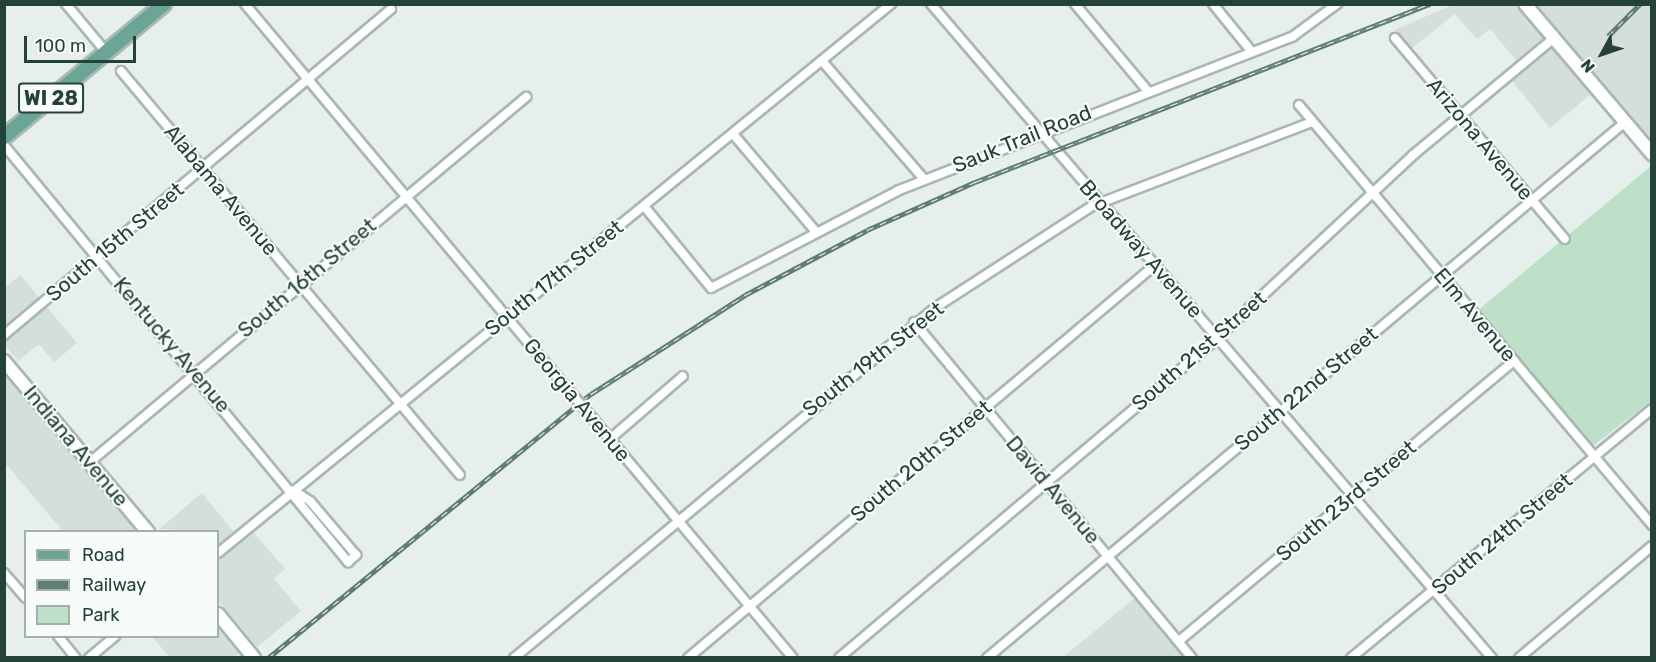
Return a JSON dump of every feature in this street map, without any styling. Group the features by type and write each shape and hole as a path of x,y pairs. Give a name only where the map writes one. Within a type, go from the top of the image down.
{"main road":[{"name":"WI 28","path":"4,137 164,4"},
{"path":"1525,4 1652,154"},
{"name":"Indiana Avenue","path":"4,361 147,530"},
{"path":"219,615 252,654"}],"street":[{"path":"66,4 102,56"},
{"name":"Georgia Avenue","path":"245,4 793,657"},
{"name":"South 17th Street","path":"219,552 891,4"},
{"name":"Broadway Avenue","path":"931,4 1492,657"},
{"path":"1075,4 1147,90"},
{"path":"1213,4 1252,52"},
{"name":"Sauk Trail Road","path":"644,206 711,288 816,232 924,179 1039,131 1252,52 1306,29 1337,4"},
{"name":"South 15th Street","path":"4,335 391,9"},
{"name":"Arizona Avenue","path":"1395,38 1565,239"},
{"name":"South 21st Street","path":"839,657 1217,338 1372,193 1460,115 1554,38"},
{"path":"822,61 924,179"},
{"name":"Alabama Avenue","path":"122,71 460,475"},
{"name":"South 16th Street","path":"90,462 526,97"},
{"name":"Elm Avenue","path":"1299,105 1652,525"},
{"name":"South 19th Street","path":"514,657 914,322 1101,202 1312,122"},
{"name":"South 22nd Street","path":"987,657 1625,122"},
{"path":"733,134 816,232"},
{"name":"Kentucky Avenue","path":"4,146 293,490 348,562 356,555 309,499 293,490"},
{"name":"South 20th Street","path":"688,657 1155,265"},
{"name":"David Avenue","path":"914,322 1192,657"},
{"name":"South 23rd Street","path":"1179,641 1514,361"},
{"path":"610,439 683,376"},
{"name":"South 24th Street","path":"1351,657 1652,410"},
{"path":"1519,657 1652,546"},
{"path":"4,573 24,596"},
{"path":"60,638 76,657"},
{"path":"89,657 113,638"}],"shaded area":[{"path":"1453,5 1515,5 1591,94 1550,128 1512,81 1525,71 1490,29 1477,39 1455,14 1411,49 1394,30"},
{"path":"1525,5 1651,5 1651,154"},
{"path":"20,275 77,343 54,362 39,344 18,361 5,345 4,289"},
{"path":"4,373 136,530 62,530 5,463"},
{"path":"202,493 242,542 254,533 285,569 274,579 301,611 257,647 219,601 219,530 159,529"},
{"path":"1135,598 1184,657 1063,657"},
{"path":"219,628 240,653 234,657 170,657 153,638 219,638"}],"green space":[{"path":"1651,166 1651,401 1593,446 1477,311"}],"railway":[{"path":"268,658 591,394 745,295 867,230 975,182 1430,4"},
{"path":"1608,36 1640,4"}]}
